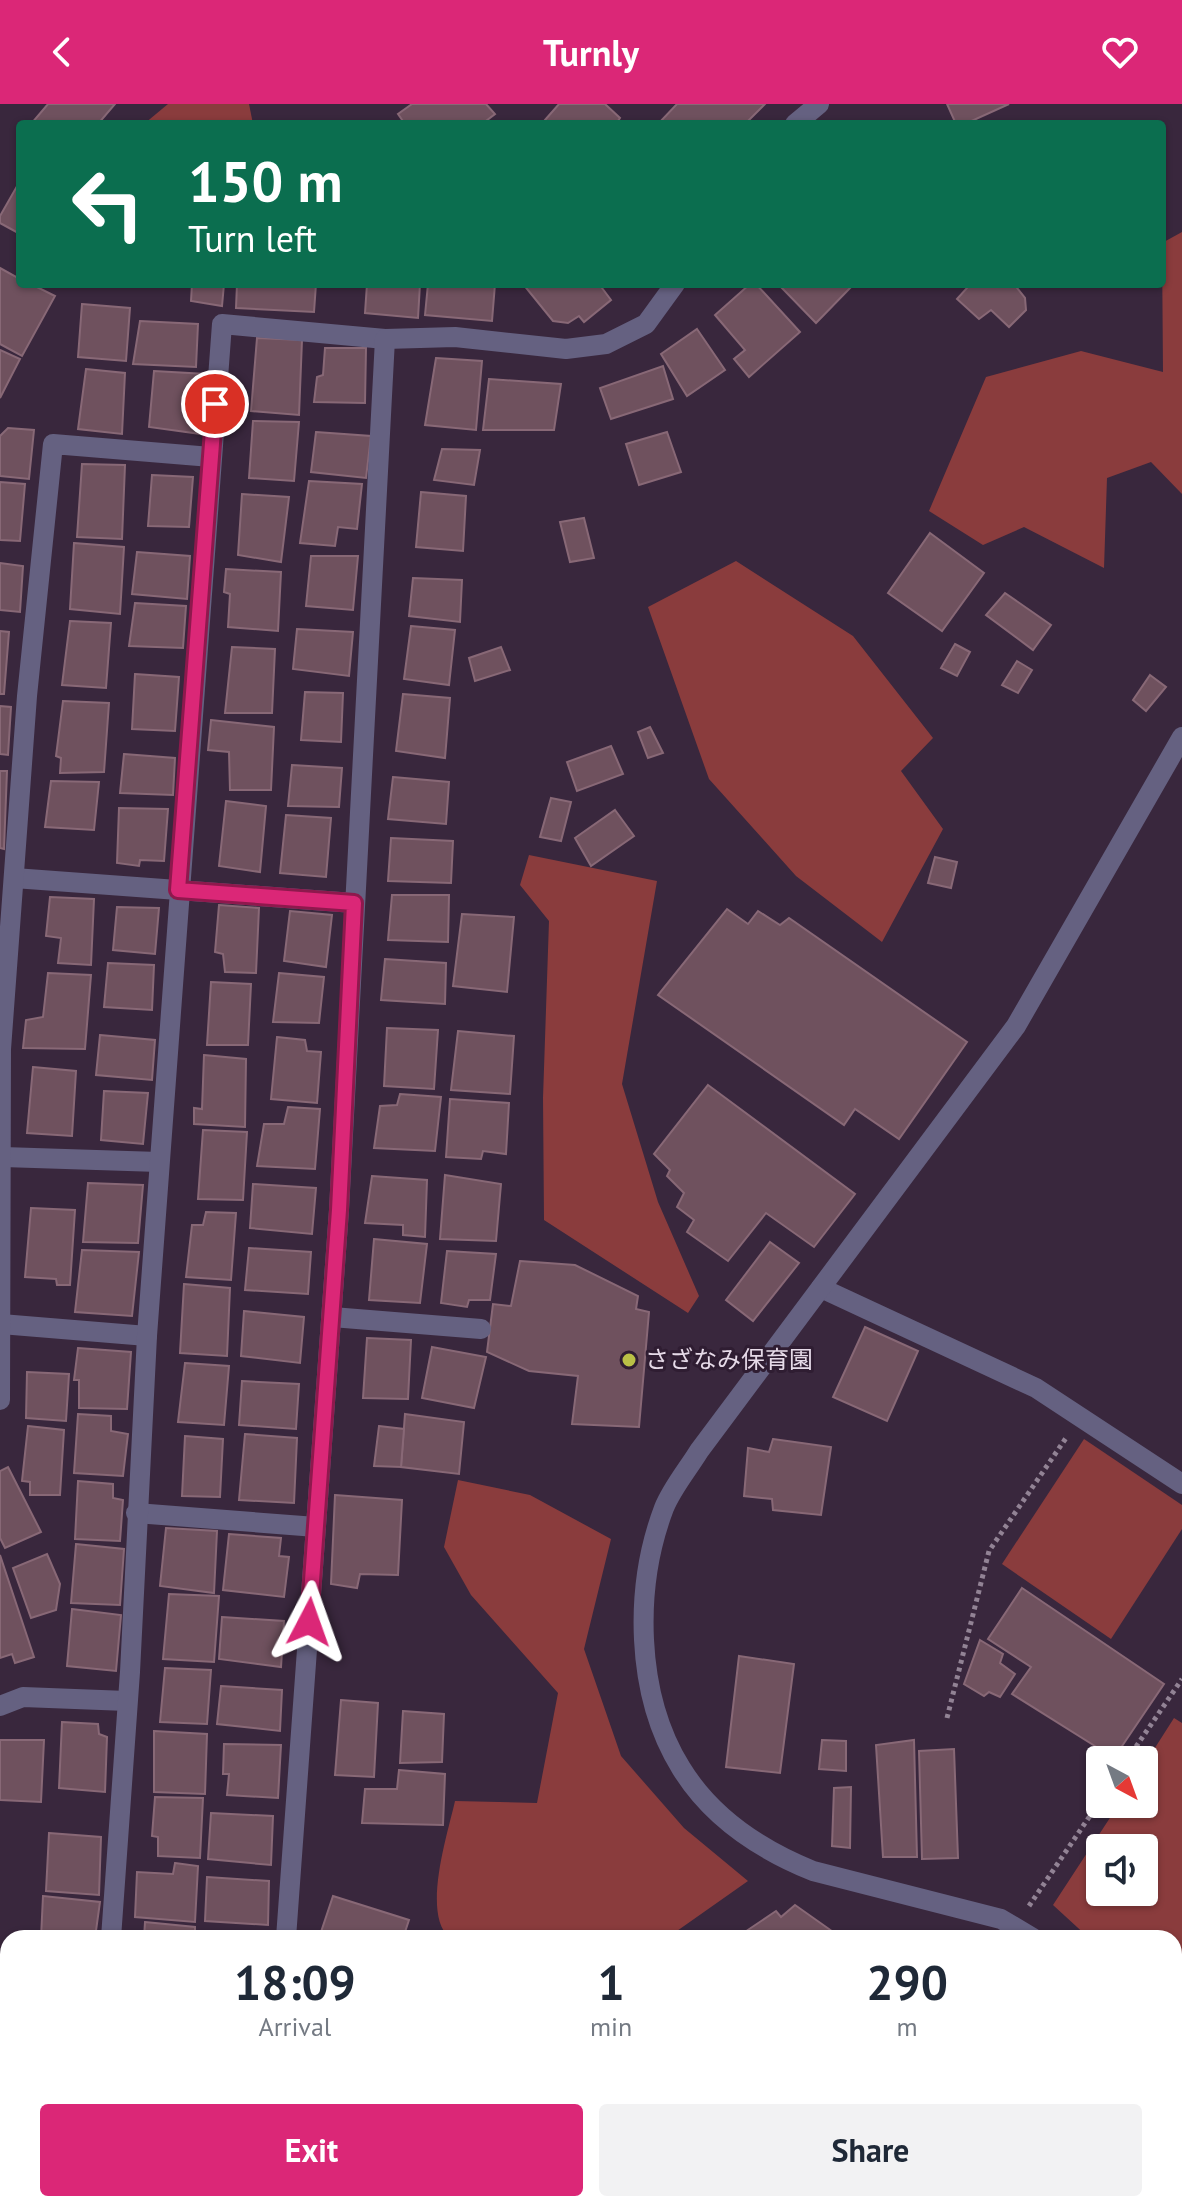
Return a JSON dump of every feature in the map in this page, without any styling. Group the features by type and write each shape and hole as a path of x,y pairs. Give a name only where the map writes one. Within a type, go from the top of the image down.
{"street":[{"path":"800,120 819,104"},
{"path":"112,1930 147,1336 222,324 385,339 455,337 566,349 606,344 646,324 672,288"},
{"path":"287,1930 332,1317 385,339"},
{"path":"0,1400 1,1049 27,696 53,444 211,457"},
{"path":"1021,1930 1001,1919 813,1871 760,1845 729,1824 681,1768 659,1720 644,1648 642,1605 647,1561 665,1505 699,1451 1016,1026 1182,737"},
{"path":"14,878 354,903"},
{"path":"3,1157 159,1162"},
{"path":"821,1288 1036,1388 1182,1484"},
{"path":"332,1317 481,1329"},
{"path":"1,1324 147,1336"},
{"path":"136,1513 316,1527"},
{"path":"0,1706 23,1697 127,1701"}],"path":[{"path":"947,1718 989,1551 1080,1417"},
{"path":"1137,1746 1182,1679"},
{"path":"1015,1926 1088,1818"}],"shaded area":[{"path":"168,104 249,104 252,120 149,120"},
{"path":"1182,232 1182,494 1151,462 1107,478 1104,568 1024,527 983,545 929,511 986,377 1081,351 1163,372 1162,288 1166,288 1166,241"},
{"path":"736,561 853,636 933,738 901,771 943,829 882,942 796,876 709,779 648,607"},
{"path":"529,855 657,881 622,1084 658,1202 699,1296 688,1313 544,1220 543,1098 549,921 520,885"},
{"path":"1084,1439 1182,1505 1182,1529 1111,1639 1002,1564"},
{"path":"458,1480 530,1495 611,1539 584,1649 621,1756 684,1828 748,1881 678,1930 444,1930 438,1911 437,1893 455,1801 537,1803 558,1693 471,1595 444,1547"},
{"path":"1174,1718 1182,1723 1182,1930 1080,1930 1053,1905 1086,1854 1086,1906 1158,1906 1158,1834 1099,1834 1110,1818 1158,1818 1156,1746"}],"building":[{"path":"48,104 115,104 101,120 34,120"},
{"path":"412,104 486,104 495,114 487,120 402,120 398,114"},
{"path":"559,104 605,104 620,118 619,120 545,120"},
{"path":"677,104 765,104 749,120 662,120"},
{"path":"947,104 1009,104 974,120 954,120"},
{"path":"16,188 16,232 0,223 0,216"},
{"path":"0,268 16,277 16,288 39,288 55,296 22,356 0,344"},
{"path":"192,288 224,288 222,306 191,301"},
{"path":"237,288 316,288 314,312 236,308"},
{"path":"367,288 420,288 418,318 365,313"},
{"path":"428,288 495,288 492,321 425,315"},
{"path":"526,288 602,288 611,300 584,322 579,316 568,323 553,321"},
{"path":"745,288 760,288 800,332 749,377 734,359 745,350 715,315"},
{"path":"782,288 850,288 816,323"},
{"path":"967,288 1017,288 1025,298 1026,310 1009,327 991,310 979,319 957,299"},
{"path":"82,304 130,308 126,361 78,357"},
{"path":"140,321 198,324 196,367 133,364"},
{"path":"697,329 725,370 687,396 661,354"},
{"path":"257,338 302,340 299,415 251,411"},
{"path":"325,348 366,348 365,403 314,402 317,377 323,375"},
{"path":"0,350 20,359 0,398"},
{"path":"436,358 482,361 476,430 425,425"},
{"path":"663,366 673,399 611,419 600,388"},
{"path":"86,369 125,373 122,434 78,429"},
{"path":"154,371 206,374 201,434 149,427"},
{"path":"489,379 561,384 554,430 483,430"},
{"path":"253,421 299,422 294,481 249,478"},
{"path":"8,428 34,430 29,479 0,476 0,436"},
{"path":"316,432 371,436 366,478 311,472"},
{"path":"667,432 681,472 639,485 626,444"},
{"path":"442,449 480,450 474,485 434,480"},
{"path":"82,464 125,465 122,539 77,537"},
{"path":"152,475 193,477 189,527 148,526"},
{"path":"309,481 362,484 357,529 338,527 335,546 300,543"},
{"path":"0,482 25,484 20,541 0,540"},
{"path":"421,492 466,496 463,551 416,547"},
{"path":"242,494 289,497 281,562 238,555"},
{"path":"584,518 594,558 570,562 560,522"},
{"path":"930,533 984,573 942,631 888,593"},
{"path":"74,543 124,547 120,614 70,609"},
{"path":"137,552 190,556 187,599 132,594"},
{"path":"311,556 358,556 353,610 306,606"},
{"path":"0,563 23,566 20,612 0,610"},
{"path":"226,569 281,572 278,631 228,627 230,594 224,592"},
{"path":"413,578 462,580 460,622 409,616"},
{"path":"1005,593 1051,625 1033,650 986,615"},
{"path":"135,603 186,606 183,648 129,646"},
{"path":"70,621 111,623 106,688 62,685"},
{"path":"411,626 455,630 449,685 404,679"},
{"path":"297,629 353,632 349,676 293,669"},
{"path":"0,631 9,632 4,694 0,694"},
{"path":"955,644 970,652 957,676 941,668"},
{"path":"232,647 275,649 272,713 225,713"},
{"path":"501,647 510,670 475,681 469,658"},
{"path":"1017,661 1032,670 1018,693 1002,685"},
{"path":"135,674 179,677 175,731 132,729"},
{"path":"1150,675 1166,687 1146,711 1133,700"},
{"path":"305,692 343,693 341,742 301,740"},
{"path":"403,694 450,698 445,758 396,751"},
{"path":"63,701 109,703 104,772 60,773 61,758 56,756"},
{"path":"0,706 11,707 8,755 0,754"},
{"path":"211,720 274,727 271,790 230,790 229,752 208,750"},
{"path":"650,727 663,753 648,758 638,732"},
{"path":"611,746 623,774 577,791 567,762"},
{"path":"124,754 175,758 173,795 120,793"},
{"path":"292,765 342,768 339,807 288,806"},
{"path":"0,771 7,771 4,849 0,848"},
{"path":"393,777 449,782 446,824 388,819"},
{"path":"51,781 99,782 94,830 45,827"},
{"path":"551,798 571,802 561,841 540,837"},
{"path":"226,801 266,806 260,872 219,866"},
{"path":"119,808 168,809 164,861 140,860 139,866 117,863"},
{"path":"615,810 634,836 591,866 575,838"},
{"path":"286,815 331,818 326,877 280,873"},
{"path":"391,838 453,841 451,883 388,881"},
{"path":"935,857 957,862 951,888 928,883"},
{"path":"392,895 449,895 448,942 388,940"},
{"path":"50,897 94,899 91,965 58,963 61,938 46,936"},
{"path":"219,905 259,908 256,973 225,972 223,954 215,952"},
{"path":"117,907 159,908 155,954 113,950"},
{"path":"727,909 748,924 758,911 780,925 789,918 967,1042 899,1139 855,1109 844,1125 658,995"},
{"path":"290,911 332,915 326,967 284,961"},
{"path":"462,914 514,917 507,992 453,986"},
{"path":"385,959 446,963 445,1004 381,1000"},
{"path":"108,963 154,965 152,1010 104,1007"},
{"path":"48,973 91,975 85,1049 23,1048 26,1020 43,1017"},
{"path":"279,973 324,977 319,1023 273,1022"},
{"path":"211,982 251,984 248,1045 207,1045"},
{"path":"387,1028 438,1030 434,1089 384,1086"},
{"path":"458,1031 514,1036 510,1094 451,1090"},
{"path":"100,1035 155,1040 152,1080 96,1075"},
{"path":"277,1037 305,1040 307,1051 321,1052 317,1103 271,1099"},
{"path":"204,1055 246,1059 245,1127 194,1124 194,1108 202,1109"},
{"path":"33,1067 76,1071 72,1136 27,1133"},
{"path":"708,1085 855,1194 814,1247 766,1213 728,1261 687,1232 694,1220 677,1207 684,1193 667,1176 670,1170 654,1154"},
{"path":"104,1091 148,1093 143,1144 101,1140"},
{"path":"400,1094 441,1097 435,1151 374,1148 380,1106 397,1105"},
{"path":"450,1099 509,1103 506,1154 483,1151 481,1159 446,1157"},
{"path":"288,1107 320,1109 315,1169 257,1166 264,1124 284,1124"},
{"path":"203,1130 247,1132 243,1200 198,1199"},
{"path":"445,1175 501,1184 496,1241 440,1239"},
{"path":"372,1176 427,1180 425,1237 403,1235 403,1225 365,1223"},
{"path":"88,1183 143,1185 138,1243 83,1242"},
{"path":"253,1184 316,1188 312,1234 250,1228"},
{"path":"31,1208 75,1210 70,1285 57,1285 56,1279 25,1277"},
{"path":"206,1212 236,1213 231,1280 186,1277 192,1225 203,1225"},
{"path":"374,1239 427,1244 420,1303 369,1300"},
{"path":"770,1242 799,1263 753,1321 726,1300"},
{"path":"249,1248 311,1252 308,1294 245,1290"},
{"path":"82,1250 139,1252 132,1316 75,1312"},
{"path":"447,1251 496,1254 490,1300 469,1300 467,1307 441,1303"},
{"path":"520,1261 575,1265 638,1296 636,1309 649,1312 639,1427 572,1424 578,1376 529,1371 487,1352 493,1304 511,1306"},
{"path":"184,1284 230,1288 227,1356 180,1353"},
{"path":"244,1311 304,1317 300,1363 241,1356"},
{"path":"865,1327 918,1351 887,1421 833,1397"},
{"path":"367,1338 411,1340 408,1399 363,1398"},
{"path":"432,1347 486,1357 474,1408 422,1398"},
{"path":"78,1348 131,1352 127,1409 79,1408 79,1380 74,1380"},
{"path":"185,1363 229,1366 224,1425 178,1422"},
{"path":"27,1372 69,1374 66,1421 26,1418"},
{"path":"242,1381 299,1384 296,1429 239,1425"},
{"path":"78,1414 111,1416 111,1431 128,1434 123,1476 74,1473"},
{"path":"405,1414 464,1422 459,1474 401,1467"},
{"path":"28,1426 64,1430 60,1495 30,1495 30,1482 22,1481"},
{"path":"379,1426 404,1429 401,1467 374,1466"},
{"path":"245,1434 297,1438 294,1503 239,1500"},
{"path":"185,1436 223,1439 220,1497 182,1496"},
{"path":"773,1439 831,1447 821,1515 773,1510 772,1499 744,1496 748,1448 769,1452"},
{"path":"8,1467 41,1532 5,1548 0,1538 0,1471"},
{"path":"78,1481 113,1484 113,1498 123,1500 120,1541 75,1539"},
{"path":"335,1495 402,1500 398,1575 360,1574 357,1588 331,1584"},
{"path":"166,1528 217,1531 214,1593 160,1586"},
{"path":"229,1534 281,1538 279,1556 289,1557 284,1597 223,1590"},
{"path":"76,1544 124,1549 120,1605 71,1603"},
{"path":"47,1554 60,1584 56,1610 31,1618 13,1568"},
{"path":"0,1555 34,1657 15,1663 12,1654 0,1658"},
{"path":"1022,1588 1164,1684 1122,1746 1095,1746 1012,1694 1031,1667 988,1639"},
{"path":"169,1594 219,1596 214,1662 163,1659"},
{"path":"72,1609 121,1615 116,1671 67,1666"},
{"path":"222,1617 284,1621 281,1667 219,1659"},
{"path":"980,1640 1003,1654 1000,1663 1015,1674 1000,1697 989,1692 984,1696 964,1684"},
{"path":"739,1656 794,1664 780,1773 726,1767"},
{"path":"165,1668 211,1670 207,1724 160,1722"},
{"path":"221,1686 282,1690 280,1731 217,1724"},
{"path":"341,1700 378,1703 374,1777 335,1775"},
{"path":"403,1711 444,1714 442,1762 400,1763"},
{"path":"62,1722 98,1724 99,1734 107,1737 105,1792 59,1788"},
{"path":"154,1731 207,1734 205,1794 154,1792"},
{"path":"0,1740 44,1740 41,1802 0,1800"},
{"path":"822,1740 846,1741 846,1771 819,1769"},
{"path":"914,1740 917,1857 883,1857 876,1745"},
{"path":"224,1744 281,1745 278,1798 227,1795 229,1774 223,1774"},
{"path":"954,1749 958,1858 922,1859 919,1751"},
{"path":"399,1770 445,1774 443,1825 362,1823 365,1789 397,1789"},
{"path":"851,1787 850,1848 832,1846 834,1788"},
{"path":"155,1797 203,1798 200,1858 158,1856 158,1837 152,1836"},
{"path":"211,1813 273,1816 271,1865 208,1859"},
{"path":"49,1833 101,1837 99,1895 46,1891"},
{"path":"175,1863 198,1866 195,1922 135,1917 137,1872 173,1874"},
{"path":"207,1877 269,1881 268,1925 205,1921"},
{"path":"43,1896 100,1902 96,1930 41,1930"},
{"path":"333,1896 409,1920 406,1930 322,1930"},
{"path":"795,1905 830,1930 748,1930 776,1911 781,1917"},
{"path":"145,1922 195,1927 195,1930 144,1930"}],"place":[{"name":"さざなみ保育園","path":"629,1360"}],"route":[{"path":"215,404 178,890 354,903 339,1210 309,1622"}]}
